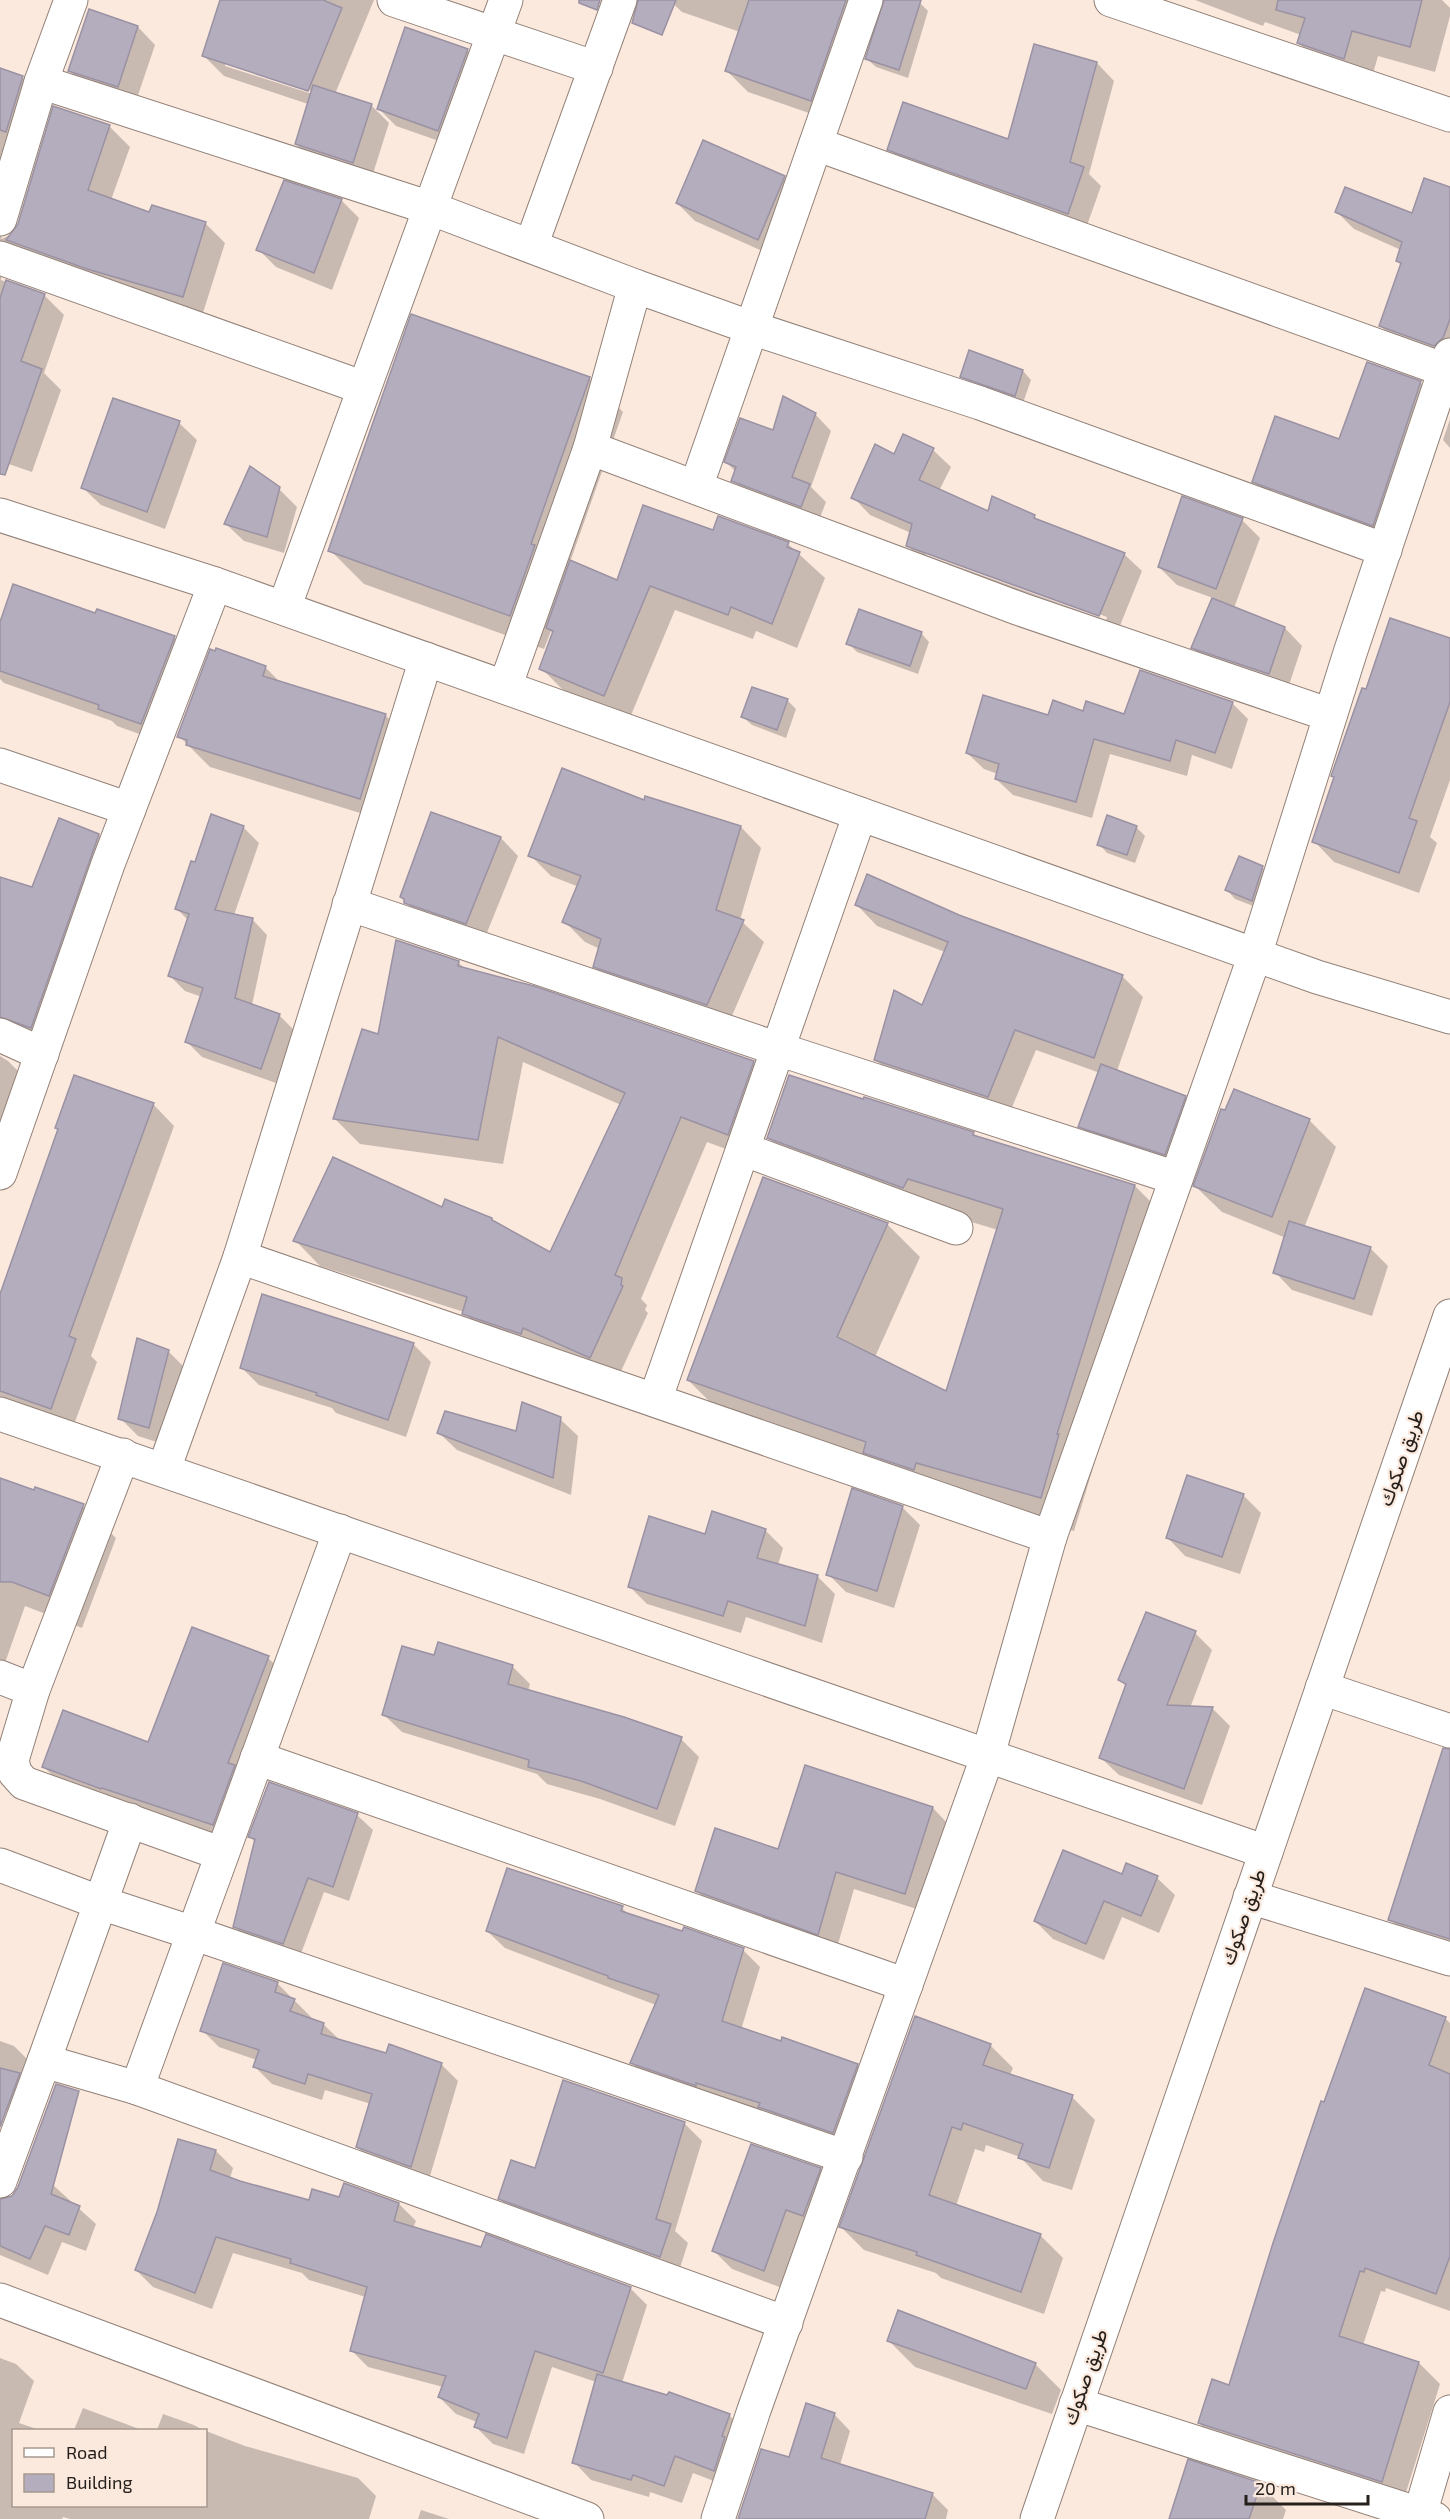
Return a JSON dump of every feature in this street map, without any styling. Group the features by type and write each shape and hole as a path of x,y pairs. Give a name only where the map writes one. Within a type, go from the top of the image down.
{"street":[{"path":"0,219 40,82 71,0"},
{"path":"394,0 596,68"},
{"path":"284,608 506,0"},
{"path":"531,246 620,0"},
{"path":"696,487 867,0"},
{"path":"1111,0 1145,5 1450,115"},
{"path":"40,82 430,208 752,328 980,403 1385,550"},
{"path":"718,2519 988,1755 1050,1537 1255,955 1330,715 1448,362 816,144"},
{"path":"0,258 364,388"},
{"path":"505,687 590,448 635,286"},
{"path":"590,448 1020,609 1330,715"},
{"path":"0,515 216,584 1317,977 1450,1017"},
{"path":"0,1171 129,809 216,584"},
{"path":"164,1469 240,1257 426,659"},
{"path":"0,765 129,809"},
{"path":"655,1400 860,814"},
{"path":"349,904 778,1049 1176,1178"},
{"path":"0,1035 42,1053"},
{"path":"743,1149 956,1228"},
{"path":"240,1257 1050,1537"},
{"name":"طريق صكوك","path":"1036,2519 1450,1316"},
{"path":"0,1414 1266,1852"},
{"path":"123,1455 33,1690 12,1760 15,1773 24,1783 222,1854"},
{"path":"137,2088 340,1531"},
{"path":"0,1677 33,1690"},
{"path":"1322,1688 1450,1731"},
{"path":"257,1758 906,1985"},
{"path":"0,2181 130,1820"},
{"path":"0,1865 101,1903 846,2157"},
{"path":"1250,1897 1450,1959"},
{"path":"44,2061 137,2088 786,2323"},
{"path":"0,2300 586,2519"},
{"path":"1076,2404 1427,2516 1450,2412"}],"building":[{"path":"220,0 323,0 342,8 308,91 202,56"},
{"path":"579,0 600,0 597,10 579,3"},
{"path":"638,0 676,0 662,35 632,23"},
{"path":"749,0 846,0 811,101 725,71"},
{"path":"884,0 921,0 899,70 865,59"},
{"path":"1278,0 1422,0 1410,47 1352,31 1344,59 1297,43 1305,18 1276,10"},
{"path":"89,9 138,26 118,87 68,71"},
{"path":"405,27 468,49 438,131 377,109"},
{"path":"1034,44 1097,62 1070,162 1084,167 1068,214 887,150 903,102 1008,139"},
{"path":"0,68 23,76 6,132 0,130"},
{"path":"313,85 372,104 353,163 295,144"},
{"path":"53,106 110,125 88,190 149,212 152,205 206,222 183,297 87,269 6,240 18,224"},
{"path":"703,140 785,176 758,240 676,203"},
{"path":"1424,178 1450,187 1450,319 1443,338 1434,346 1379,326 1401,263 1396,261 1402,242 1335,212 1345,187 1412,213"},
{"path":"284,180 342,199 314,273 256,250"},
{"path":"6,280 45,294 21,361 42,369 5,475 0,474 0,298"},
{"path":"411,314 590,377 531,544 535,545 510,616 328,551"},
{"path":"969,350 1023,370 1015,396 960,377"},
{"path":"1367,362 1421,381 1373,526 1252,482 1275,416 1339,439"},
{"path":"783,396 816,413 792,477 810,484 801,507 731,481 736,467 724,462 740,418 773,430"},
{"path":"113,398 180,421 147,512 81,488"},
{"path":"903,434 934,448 919,480 988,511 992,496 1035,515 1034,518 1125,553 1099,616 906,546 912,524 851,498 875,444 894,454"},
{"path":"250,466 280,487 267,537 224,524"},
{"path":"1182,496 1243,518 1216,589 1158,567"},
{"path":"643,505 713,530 718,516 789,542 787,547 800,552 772,624 731,607 728,615 650,586 604,696 539,669 553,631 546,628 570,560 617,580"},
{"path":"13,584 95,613 97,609 175,636 141,724 98,709 99,705 0,671 0,622"},
{"path":"1212,598 1285,627 1269,674 1191,648"},
{"path":"859,609 922,632 910,666 846,644"},
{"path":"1390,618 1450,638 1450,702 1409,818 1417,821 1399,873 1312,842 1334,777 1331,776 1362,688 1366,689"},
{"path":"216,648 266,666 263,676 386,714 360,799 186,745 187,740 177,737 210,649 215,651"},
{"path":"1140,670 1233,702 1215,753 1176,740 1170,761 1094,739 1076,802 995,779 999,764 966,753 983,695 1048,715 1053,700 1083,711 1086,701 1124,714"},
{"path":"752,687 788,699 777,730 741,717"},
{"path":"562,768 644,800 645,796 741,826 716,910 744,920 707,1005 593,967 601,939 562,922 581,876 528,856"},
{"path":"431,812 501,837 466,924 404,903 404,899 400,897"},
{"path":"211,814 244,826 215,910 253,918 235,998 280,1014 261,1069 185,1042 203,988 168,976 189,914 175,909 191,861 195,862"},
{"path":"1107,815 1137,826 1127,855 1097,845"},
{"path":"59,818 99,834 31,1028 0,1017 0,877 32,887"},
{"path":"1239,856 1263,866 1252,901 1225,890"},
{"path":"867,874 959,915 1123,975 1094,1058 1015,1030 988,1097 874,1060 894,990 922,1005 948,942 855,905"},
{"path":"396,940 459,961 458,966 534,986 754,1061 728,1135 681,1117 615,1275 622,1278 621,1285 623,1286 590,1358 523,1328 521,1334 462,1314 467,1297 293,1241 333,1157 442,1207 445,1199 492,1218 550,1252 625,1093 498,1037 478,1140 333,1119 362,1029 378,1034"},
{"path":"1101,1064 1186,1096 1165,1155 1078,1127"},
{"path":"74,1075 154,1103 69,1336 76,1339 51,1409 0,1391 0,1294 58,1129 55,1128"},
{"path":"789,1075 1135,1185 1057,1434 1059,1434 1041,1498 916,1463 914,1470 863,1453 866,1442 687,1380 763,1177 888,1223 837,1337 946,1391 1003,1209 908,1179 903,1188 767,1138"},
{"path":"1234,1089 1310,1119 1272,1217 1193,1186 1221,1109 1225,1110"},
{"path":"1289,1221 1371,1247 1354,1299 1273,1273"},
{"path":"262,1294 414,1343 388,1420 316,1395 317,1393 240,1368"},
{"path":"137,1338 169,1350 149,1428 118,1419"},
{"path":"522,1402 561,1417 553,1478 437,1433 445,1411 516,1431"},
{"path":"1187,1475 1244,1494 1222,1557 1166,1538"},
{"path":"0,1478 84,1504 49,1596 12,1582 0,1582"},
{"path":"852,1488 903,1506 877,1591 826,1575"},
{"path":"712,1511 766,1529 757,1558 818,1575 805,1626 728,1601 723,1616 628,1587 649,1516 705,1534"},
{"path":"1146,1612 1196,1631 1167,1705 1213,1707 1184,1789 1099,1758 1126,1684 1118,1680"},
{"path":"192,1627 269,1656 228,1763 235,1765 213,1825 101,1789 42,1767 63,1710 148,1742"},
{"path":"438,1642 513,1665 508,1684 624,1717 682,1737 657,1809 581,1781 528,1767 529,1760 382,1715 402,1646 434,1655"},
{"path":"1443,1748 1450,1749 1450,1939 1388,1920"},
{"path":"805,1765 933,1807 905,1894 836,1872 818,1935 695,1891 715,1828 778,1849"},
{"path":"269,1782 358,1813 333,1887 308,1878 283,1944 233,1927 255,1839 248,1837"},
{"path":"1063,1850 1122,1874 1126,1863 1158,1876 1141,1916 1104,1901 1086,1944 1034,1921"},
{"path":"507,1868 623,1906 621,1911 682,1931 684,1927 744,1948 722,2021 781,2041 782,2037 858,2064 833,2133 758,2107 760,2103 696,2083 696,2086 630,2063 659,1995 486,1931"},
{"path":"223,1963 278,1982 275,1992 295,1999 290,2011 324,2023 321,2034 386,2053 389,2044 442,2063 411,2167 356,2147 372,2094 308,2074 305,2084 253,2067 259,2050 200,2031"},
{"path":"1365,1988 1446,2017 1429,2065 1450,2074 1450,2256 1436,2294 1365,2268 1364,2272 1360,2271 1339,2336 1419,2362 1382,2482 1198,2423 1212,2379 1229,2385 1273,2243 1321,2101 1324,2102"},
{"path":"915,2016 991,2044 983,2065 1073,2095 1049,2168 1018,2158 1023,2144 963,2123 961,2130 952,2127 929,2195 1041,2234 1021,2292 916,2255 917,2252 839,2227"},
{"path":"0,2068 20,2073 0,2127"},
{"path":"563,2080 685,2122 656,2219 671,2224 660,2257 498,2199 511,2160 535,2168"},
{"path":"56,2084 79,2091 51,2194 80,2206 69,2235 45,2226 30,2259 0,2246 0,2199 12,2196 18,2187"},
{"path":"178,2139 216,2150 210,2170 240,2181 309,2200 312,2189 339,2197 344,2183 399,2203 394,2221 481,2247 486,2234 631,2287 603,2373 535,2351 507,2438 474,2427 479,2414 438,2397 446,2376 350,2351 367,2287 290,2263 291,2259 216,2237 195,2293 135,2270 157,2212"},
{"path":"751,2144 821,2168 803,2216 786,2210 764,2271 712,2251"},
{"path":"898,2310 1036,2363 1026,2389 887,2341"},
{"path":"597,2374 667,2395 669,2392 730,2414 714,2471 675,2456 664,2486 633,2475 631,2480 572,2463"},
{"path":"806,2403 835,2413 821,2458 933,2493 925,2519 738,2519 761,2449 789,2457"},
{"path":"1188,2459 1261,2483 1249,2519 1169,2519"}]}
